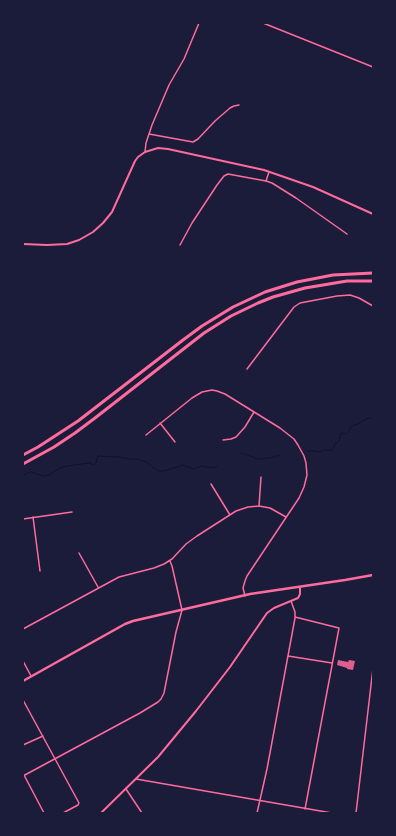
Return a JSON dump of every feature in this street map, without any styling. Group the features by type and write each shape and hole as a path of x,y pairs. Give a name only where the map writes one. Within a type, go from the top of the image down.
{"highway":[{"path":"23,455 57,436 202,326 233,307 265,292 297,282 338,275 373,273"},
{"path":"23,464 54,447 75,433 204,333 244,309 273,297 305,288 334,283 373,280"}],"main road":[{"path":"23,681 133,621 257,593 373,575"}],"street":[{"path":"146,152 146,143 149,134 169,86 184,59 199,23"},
{"path":"262,23 373,67"},
{"path":"149,134 190,142 196,141 230,108 239,105"},
{"path":"23,244 67,244 79,240 93,232 103,223 115,206 133,164 138,157 146,152 158,148 269,172 313,187 373,214"},
{"path":"266,181 269,172"},
{"path":"180,245 192,223 224,176 229,174 266,181 276,186 296,198 347,234"},
{"path":"246,369 294,307 300,303 350,295 373,306"},
{"path":"146,434 192,398 202,392 217,391 280,428 294,439 304,456 306,463 304,487 299,498 247,576 243,588 245,596"},
{"path":"223,440 236,437 245,428 254,412"},
{"path":"160,423 174,442"},
{"path":"259,506 261,478"},
{"path":"211,484 230,515"},
{"path":"23,629 119,576 158,567 170,561 197,536 241,509 259,506 270,508 286,517"},
{"path":"23,519 72,512"},
{"path":"33,517 40,571"},
{"path":"79,553 98,588"},
{"path":"44,813 24,775 140,713 158,702 164,693 176,632 182,610 170,561"},
{"path":"101,813 165,749 204,702 267,613 274,608 300,596 300,587"},
{"path":"257,813 295,616 291,601"},
{"path":"295,616 339,628 305,808"},
{"path":"288,656 332,663"},
{"path":"23,661 31,676"},
{"path":"356,813 373,668"},
{"path":"23,700 79,803 63,813"},
{"path":"23,745 43,736"},
{"path":"136,779 332,813"},
{"path":"126,789 142,813"}],"building":[{"path":"338,660 348,662 349,660 355,661 353,670 337,665"}],"waterway":[{"path":"308,451 320,452 323,450 332,450 334,445 339,441 341,433 346,434 351,426 368,418 373,420"},
{"path":"241,453 259,459 280,455"},
{"path":"23,477 25,474 31,472 43,476 49,475 60,468 67,466 89,463 94,465 98,456 138,459 146,462 158,471 164,471 183,465 194,469 201,466 214,468 217,466"}]}
